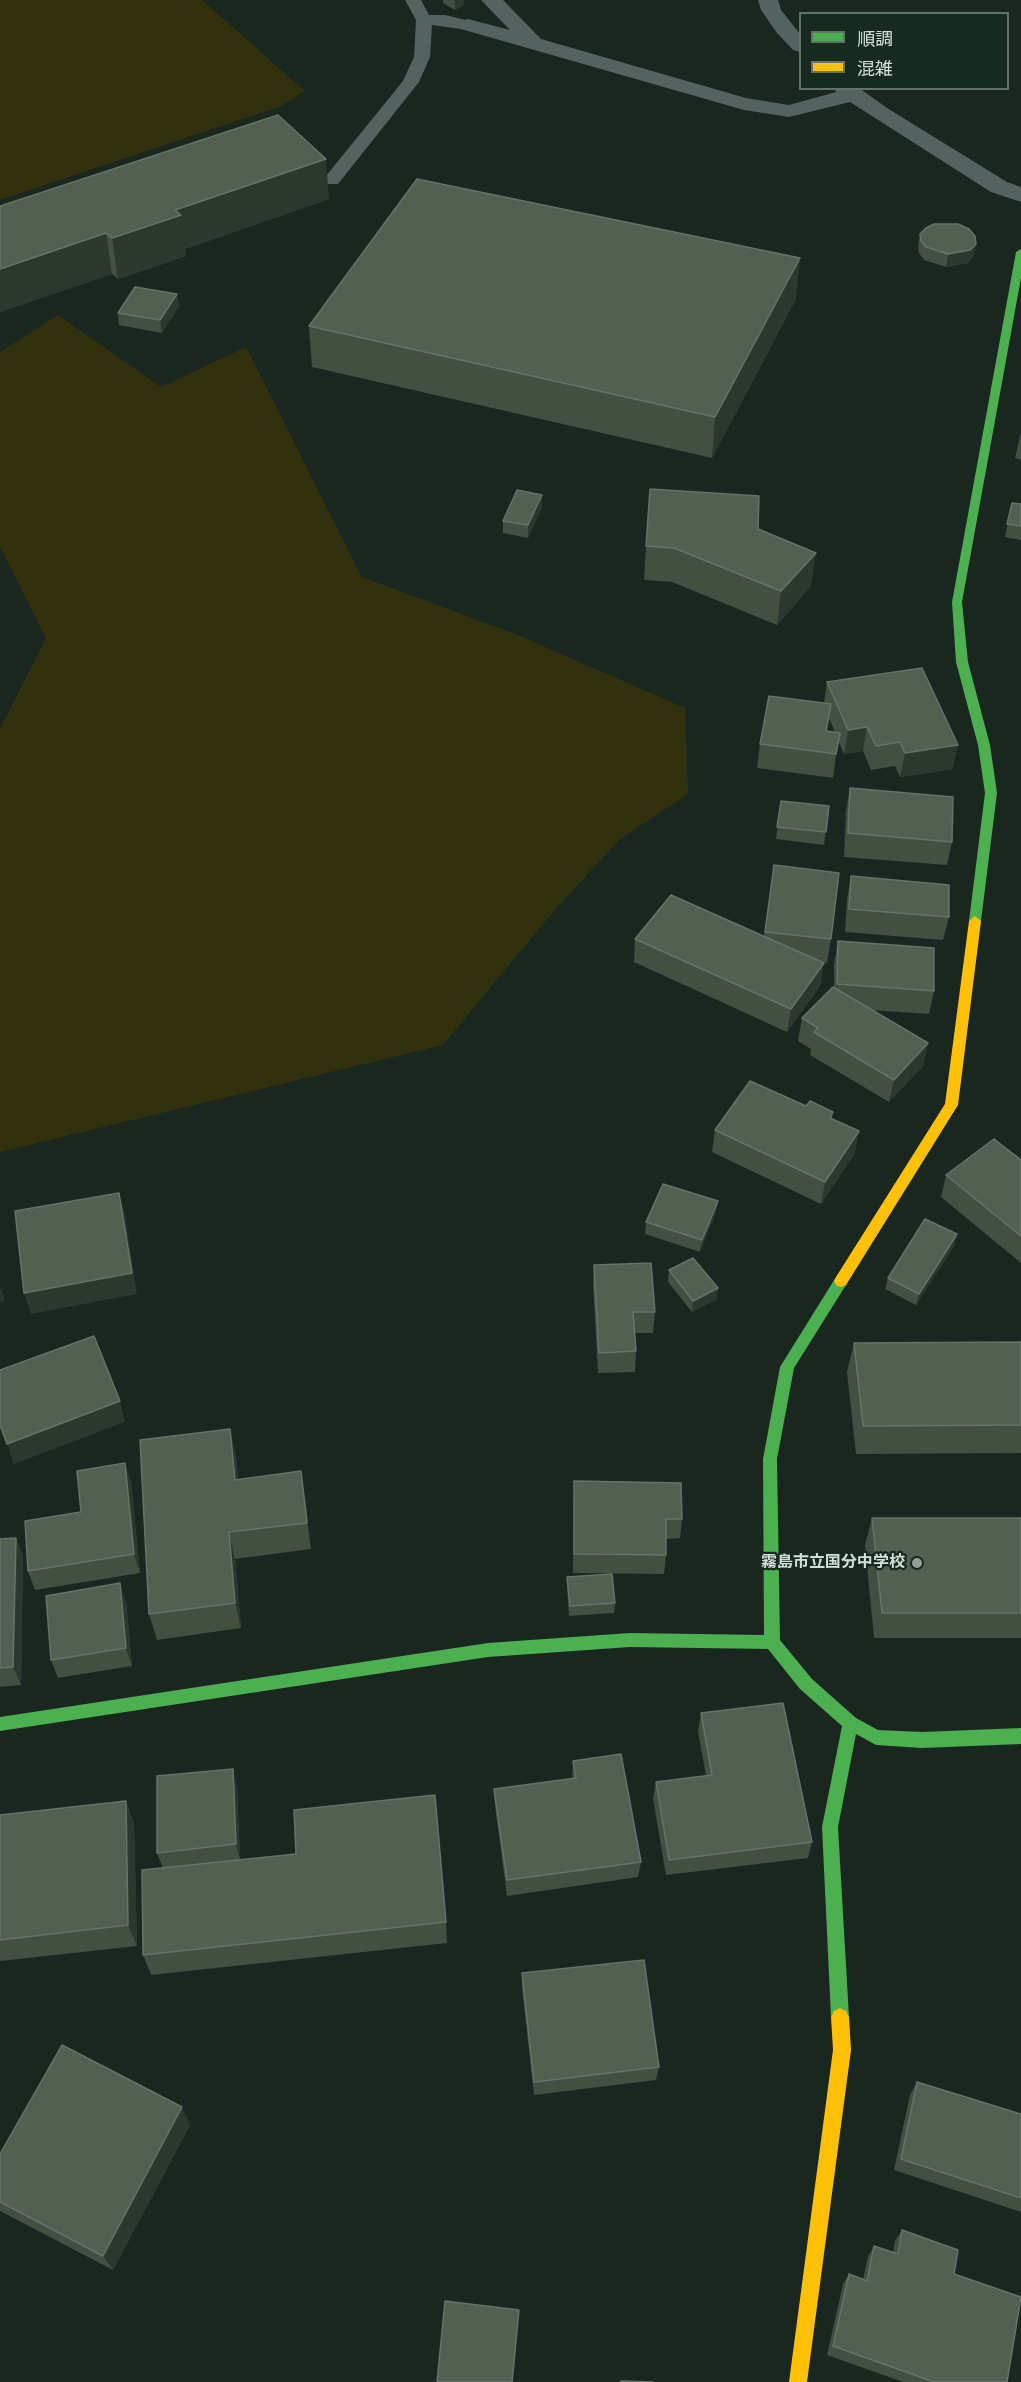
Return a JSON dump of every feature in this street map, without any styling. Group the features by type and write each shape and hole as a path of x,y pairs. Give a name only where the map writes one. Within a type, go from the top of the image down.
{"street":[{"path":"491,0 533,43"},
{"path":"768,0 771,10 784,29 799,44"},
{"path":"468,25 744,104 789,111 848,92 999,187 1021,195"},
{"path":"1021,252 1016,307 957,602 962,662 984,745 991,793 951,1105 788,1367 770,1459 772,1642 806,1684 850,1723 876,1737 922,1740 1021,1736"},
{"path":"0,1724 488,1650 630,1640 772,1642"},
{"path":"798,2382 842,2050 830,1827 850,1723"}],"lane":[{"path":"332,180 411,82 422,57 424,20 413,0"},
{"path":"424,20 445,20 468,25"}],"shaded area":[{"path":"0,0 202,0 305,91 281,106 0,200"},
{"path":"58,315 161,387 246,347 362,577 518,635 685,708 688,794 620,839 553,912 443,1045 0,1152 0,728 46,639 0,547 0,352"}],"building":[{"path":"278,115 326,159 175,210 181,215 112,238 106,233 0,269 0,206"},
{"path":"417,179 800,258 715,417 309,326"},
{"path":"934,224 958,224 969,229 975,236 976,244 970,250 948,254 926,247 921,241 920,234"},
{"path":"135,287 177,294 160,320 118,313"},
{"path":"650,489 759,496 758,529 816,553 781,591 674,548 646,546"},
{"path":"517,490 542,495 528,525 503,521"},
{"path":"1012,503 1021,504 1021,526 1007,524"},
{"path":"922,668 958,745 905,753 900,742 876,746 867,727 848,730 827,682"},
{"path":"769,696 831,704 826,731 840,733 836,754 760,744"},
{"path":"850,788 953,797 952,842 848,833"},
{"path":"781,801 829,806 826,832 777,827"},
{"path":"774,865 839,873 831,939 765,932"},
{"path":"851,876 949,885 949,917 849,909"},
{"path":"671,895 824,963 791,1009 635,939"},
{"path":"838,941 934,948 934,991 837,984"},
{"path":"833,987 928,1043 894,1080 814,1032 818,1028 802,1018"},
{"path":"750,1081 806,1106 810,1101 833,1112 830,1118 859,1131 825,1182 715,1130"},
{"path":"994,1139 1021,1160 1021,1236 946,1175"},
{"path":"663,1184 718,1201 702,1240 646,1222"},
{"path":"119,1193 132,1273 24,1293 15,1211"},
{"path":"925,1219 957,1234 919,1294 888,1278"},
{"path":"693,1258 718,1288 693,1301 669,1270"},
{"path":"651,1263 655,1312 633,1312 636,1351 599,1353 594,1265"},
{"path":"94,1336 120,1401 7,1444 0,1425 0,1370"},
{"path":"1021,1342 1021,1425 863,1426 854,1343"},
{"path":"230,1429 235,1480 301,1471 307,1523 229,1532 235,1603 149,1614 140,1440"},
{"path":"125,1463 134,1554 28,1571 25,1521 81,1512 77,1471"},
{"path":"574,1481 681,1483 682,1519 666,1519 666,1555 574,1554"},
{"path":"872,1518 1021,1518 1021,1613 882,1613"},
{"path":"16,1538 13,1667 0,1668 0,1539"},
{"path":"612,1574 615,1603 570,1606 567,1577"},
{"path":"120,1583 126,1648 51,1660 46,1596"},
{"path":"783,1703 812,1842 669,1860 656,1782 712,1775 701,1713"},
{"path":"621,1754 641,1862 507,1880 494,1789 576,1778 573,1761"},
{"path":"233,1769 236,1844 157,1853 157,1776"},
{"path":"435,1795 446,1922 143,1955 142,1870 296,1854 294,1810"},
{"path":"126,1801 128,1925 0,1940 0,1815"},
{"path":"644,1960 659,2067 534,2082 522,1973"},
{"path":"62,2045 182,2107 103,2256 0,2202 0,2154"},
{"path":"917,2082 1021,2114 1021,2198 901,2159"},
{"path":"902,2230 958,2250 954,2274 1021,2297 1007,2382 934,2382 833,2346 849,2274 867,2281 874,2246 898,2254"},
{"path":"445,2301 519,2310 512,2382 437,2382"}],"traffic: fast":[{"path":"975,921 991,793 984,745 962,662 957,602 1021,252"},
{"path":"841,1281 787,1367 770,1459 772,1642 806,1684 850,1723 876,1737 922,1740 1021,1736"},
{"path":"0,1724 488,1650 630,1640 772,1642"},
{"path":"840,2017 830,1827 850,1723"}],"traffic: slow":[{"path":"841,1281 951,1105 975,921"},
{"path":"798,2382 842,2050 840,2017"}],"place":[{"name":"霧島市立国分中学校","path":"917,1563"}]}
